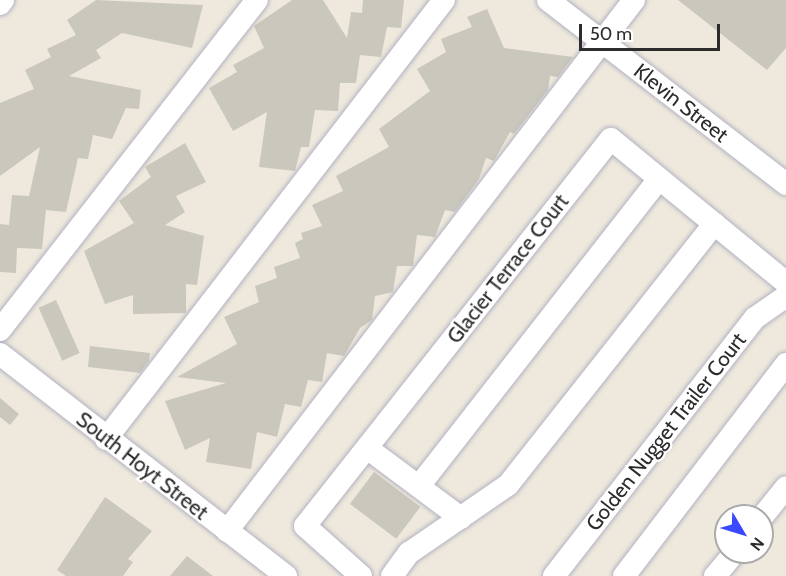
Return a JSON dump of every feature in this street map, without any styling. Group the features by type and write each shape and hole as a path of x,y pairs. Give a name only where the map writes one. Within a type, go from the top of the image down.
{"street":[{"path":"0,4 3,0"},
{"path":"0,330 257,0"},
{"path":"106,439 444,0"},
{"name":"Klevin Street","path":"548,0 786,184"},
{"path":"227,531 634,0"},
{"name":"Glacier Terrace Court","path":"361,576 305,526 610,139 786,283"},
{"path":"419,486 659,179"},
{"path":"392,576 409,553 508,485 714,224"},
{"name":"Golden Nugget Trailer Court","path":"554,576 755,318 786,296"},
{"name":"South Hoyt Street","path":"0,354 106,439 227,531 278,574"},
{"path":"624,576 786,364"},
{"path":"367,448 461,518"},
{"path":"772,504 786,487"},
{"path":"716,576 726,564"}],"building":[{"path":"96,0 203,5 192,48 122,33 96,50 101,58 69,76 141,90 139,109 126,108 112,139 93,135 88,159 78,158 66,212 46,210 42,249 17,248 16,273 0,272 0,224 9,225 12,195 29,196 40,147 0,176 0,103 34,89 25,70 51,57 47,49 76,35 67,20"},
{"path":"292,0 323,0 347,38 351,12 362,13 363,0 404,0 401,28 387,27 381,57 360,55 356,83 340,83 338,111 315,110 309,147 301,147 295,171 259,167 267,112 233,131 209,88 237,72 233,65 264,48 254,26"},
{"path":"678,0 786,0 786,48 767,70"},
{"path":"487,9 504,48 573,57 558,77 550,76 548,90 514,134 510,132 494,161 486,158 479,179 455,212 445,210 435,237 417,235 413,266 397,266 393,292 375,296 372,320 360,328 344,356 327,353 322,382 308,380 301,407 285,404 277,437 257,432 251,469 206,462 210,438 185,450 165,401 226,383 177,377 237,344 224,317 259,302 255,286 277,278 274,267 300,258 295,243 303,239 301,233 322,226 312,205 343,191 336,176 389,147 379,129 430,91 417,69 446,52 441,39 472,27 467,17"},
{"path":"185,143 206,182 176,196 185,212 165,225 204,236 197,285 186,284 186,313 133,314 133,295 105,304 84,251 134,223 119,201 151,177 145,167"},
{"path":"56,300 80,353 62,361 39,308"},
{"path":"90,346 150,353 149,361 140,373 88,367"},
{"path":"0,398 19,414 10,425 0,417"},
{"path":"374,472 420,507 396,539 350,504"},
{"path":"105,497 152,531 128,559 133,562 123,576 66,576 57,570"},
{"path":"187,556 213,576 170,576"}]}
